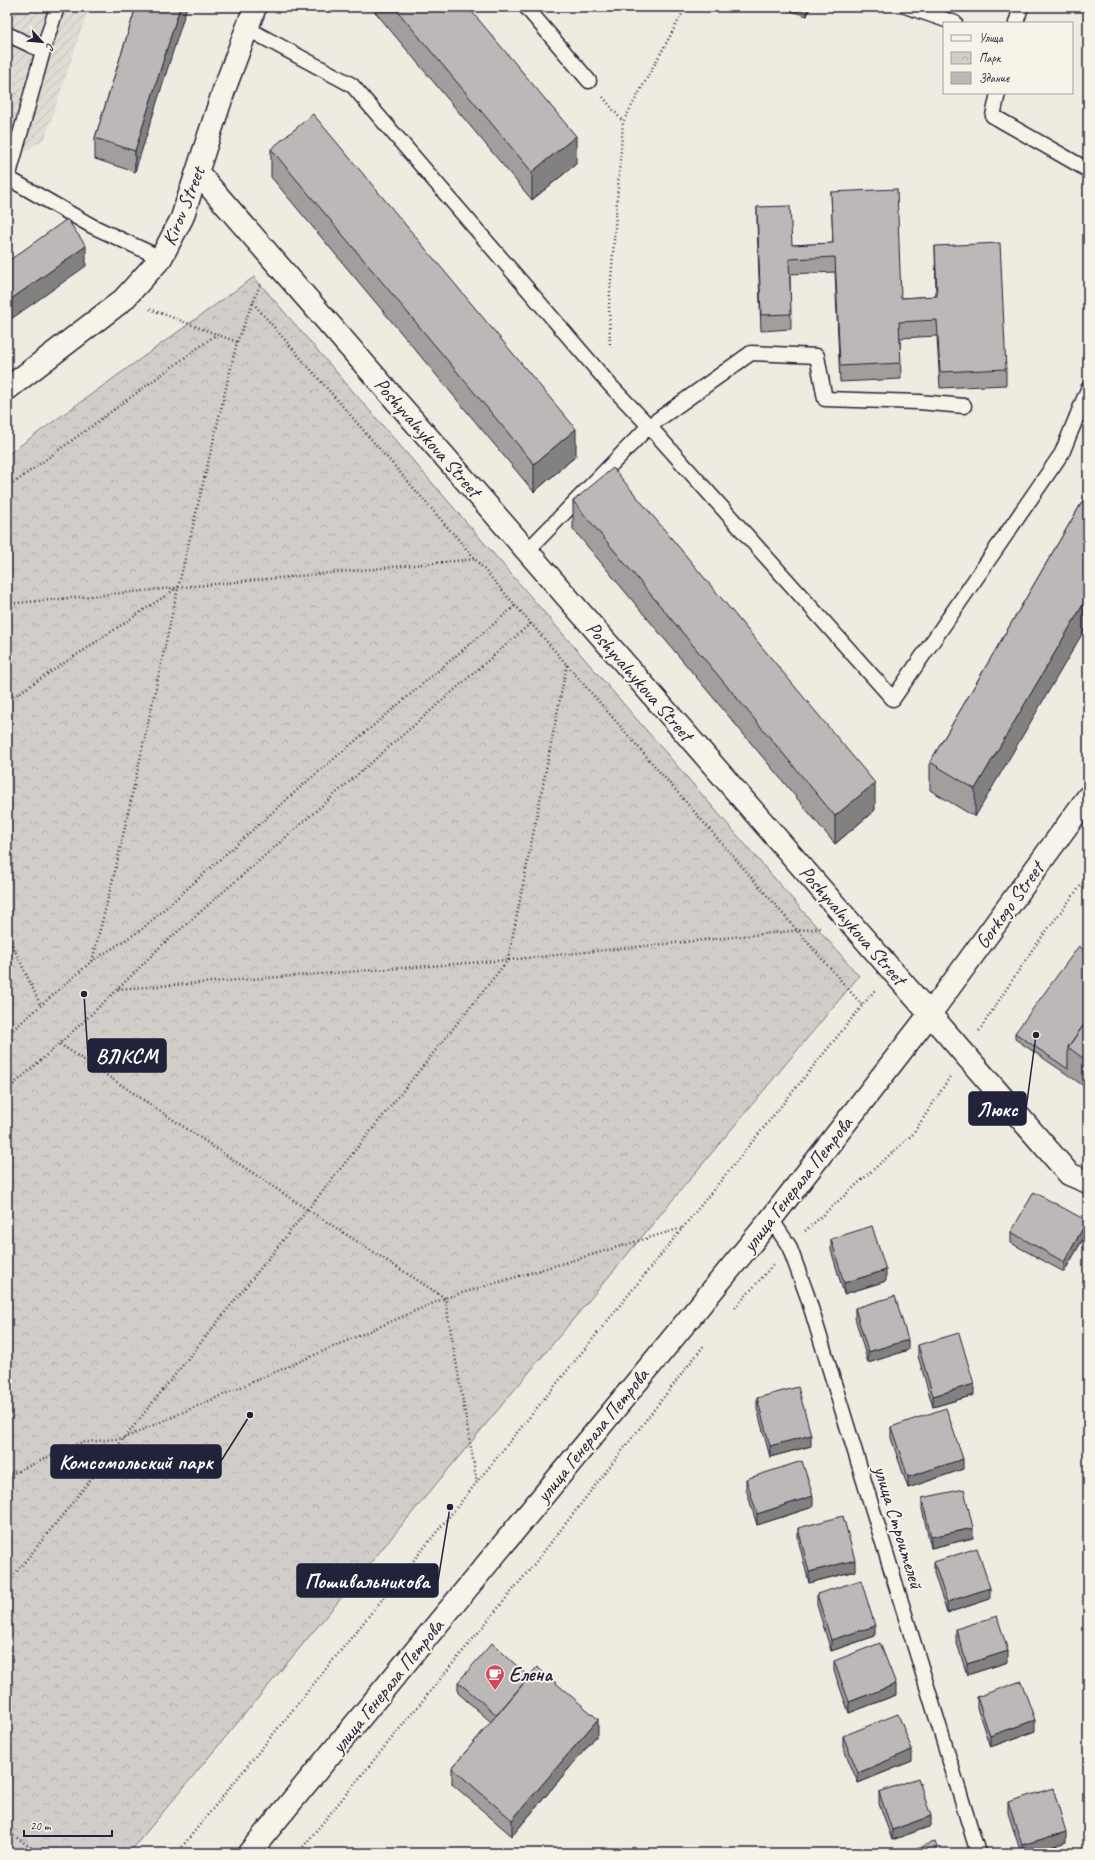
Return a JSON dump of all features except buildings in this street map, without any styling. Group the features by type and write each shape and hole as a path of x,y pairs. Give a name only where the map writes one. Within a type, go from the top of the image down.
{"main road":[{"name":"Kirov Street","path":"7,389 123,300 161,258 182,218 224,90 255,7"},
{"name":"Poshyvalnykova Street","path":"198,173 1069,1174 1088,1182"},
{"name":"Gorkogo Street","path":"930,1014 1088,797"},
{"name":"улица Генерала Петрова","path":"249,1853 771,1219 930,1014"}],"lane":[{"path":"57,7 43,51 8,179 92,226 161,258"},
{"path":"526,7 589,81"},
{"path":"908,7 952,22"},
{"path":"1016,22 1021,7"},
{"path":"248,29 352,85 610,385 649,426 894,699 1062,453 1088,388"},
{"path":"7,34 43,51"},
{"path":"998,94 993,116 1088,170"},
{"path":"527,551 649,426 751,354 817,356 825,399 919,402 964,406"},
{"name":"улица Строителей","path":"771,1219 789,1246 811,1309 978,1853"}],"path":[{"path":"610,385 609,306 624,122 686,7"},
{"path":"589,81 624,122"},
{"path":"123,300 237,342"},
{"path":"92,961 116,867 178,588 237,342 253,303 862,1005"},
{"path":"7,488 217,334"},
{"path":"7,604 476,559"},
{"path":"7,701 178,588"},
{"path":"7,1035 92,961 141,930 303,785 516,605"},
{"path":"7,1090 60,1044 159,948 531,623"},
{"path":"7,1584 508,960 567,664"},
{"path":"732,1311 789,1246 831,1206 913,1134 1032,950 1088,876"},
{"path":"118,989 508,960 853,925"},
{"path":"7,934 41,1006"},
{"path":"178,1853 891,969"},
{"path":"60,1044 308,1210 445,1298 477,1482"},
{"path":"7,1476 79,1442 124,1438 445,1298 682,1228"},
{"path":"298,1853 535,1563 707,1342"},
{"path":"7,1831 39,1853"}],"shaded area":[{"path":"7,7 89,7 45,138 7,164"}],"green space":[{"path":"254,277 859,976 129,1853 7,1853 7,455"}],"place":[{"name":"ВЛКСМ","path":"84,994"},
{"name":"Люкс","path":"1036,1035"},
{"name":"Комсомольский парк","path":"250,1415"},
{"name":"Пошивальникова","path":"450,1507"},
{"name":"Елена","path":"495,1691"}]}
